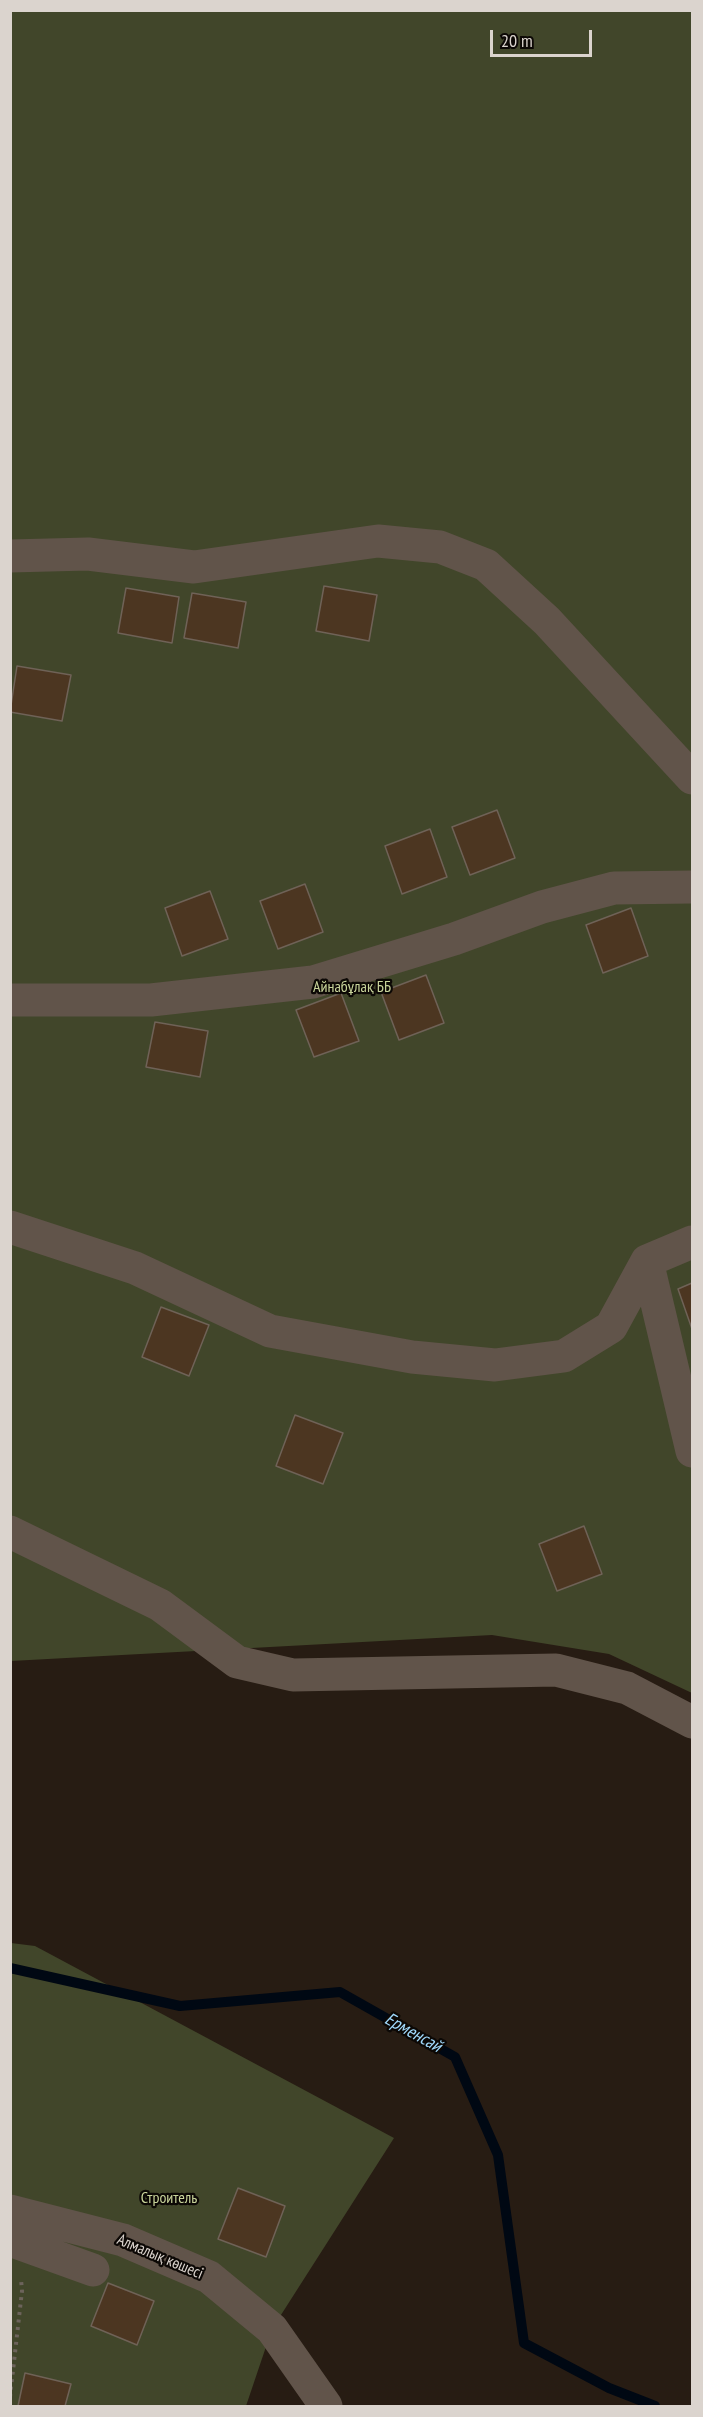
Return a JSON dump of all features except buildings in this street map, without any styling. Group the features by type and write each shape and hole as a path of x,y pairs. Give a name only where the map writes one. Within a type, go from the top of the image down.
{"street":[{"path":"10,556 88,554 194,567 378,541 440,547 486,565 547,621 693,778"},
{"path":"10,1000 151,1000 313,982 454,939 542,907 614,888 693,887"},
{"path":"10,1227 135,1268 270,1331 412,1357 495,1365 564,1356 611,1327 647,1261 693,1242"},
{"path":"647,1261 693,1451"},
{"path":"10,1532 160,1605 237,1662 293,1675 556,1670 627,1688 693,1722"},
{"name":"Алмалық көшесі","path":"10,2211 123,2240 209,2277 272,2329 326,2406"},
{"path":"14,2237 93,2270"}],"path":[{"path":"10,2397 22,2291 14,2237"}],"green space":[{"name":"Айнабұлақ ББ","path":"11,11 692,11 692,1693 609,1654 492,1635 11,1661"},
{"name":"Строитель","path":"11,1943 35,1946 394,2138 272,2329 246,2406 11,2406"}],"waterway":[{"name":"Ерменсай","path":"10,1968 180,2006 340,1992 455,2057 498,2155 524,2343 609,2388 655,2406"}]}
